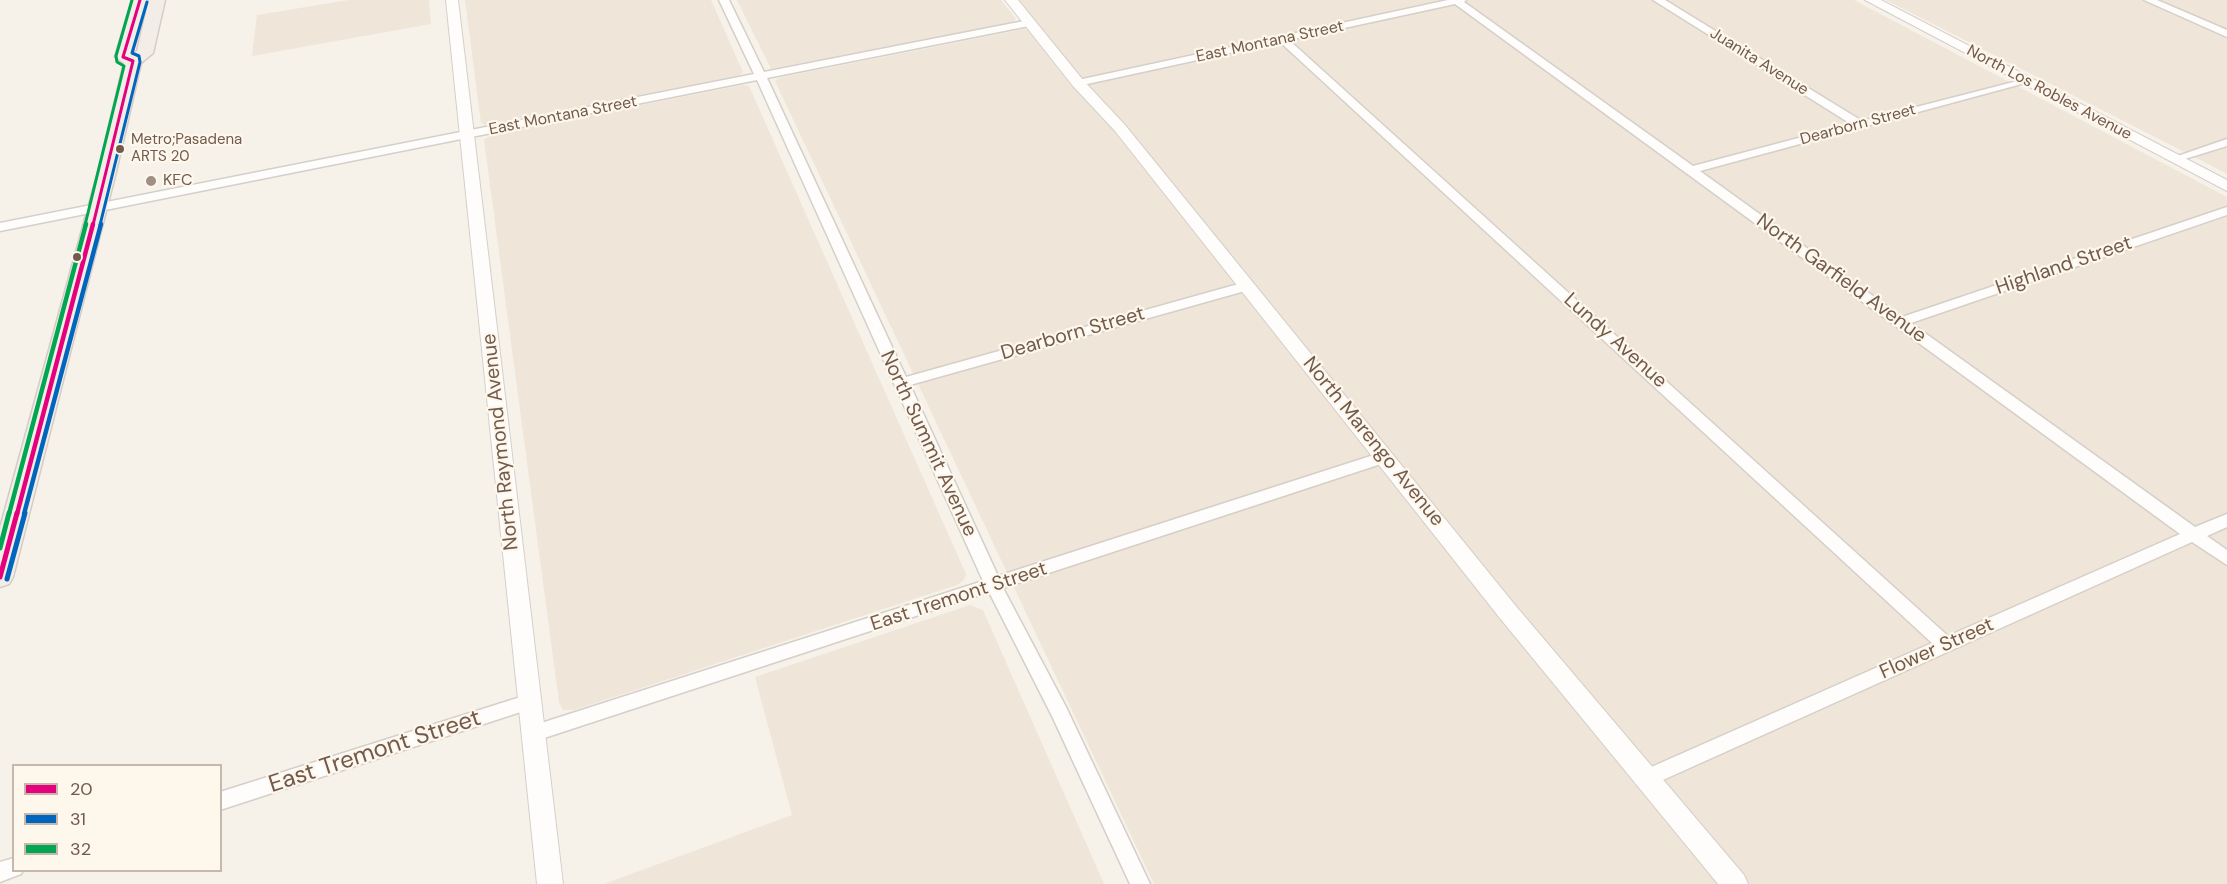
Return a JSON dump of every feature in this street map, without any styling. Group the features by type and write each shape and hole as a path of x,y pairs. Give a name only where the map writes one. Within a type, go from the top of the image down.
{"main road":[{"path":"133,61 123,57 140,0"},
{"path":"0,577 98,208 133,61 145,52 158,0"}],"street":[{"name":"North Raymond Avenue","path":"452,0 550,884"},
{"name":"North Summit Avenue","path":"724,0 762,76 994,586 1060,713 1140,884"},
{"name":"North Marengo Avenue","path":"1011,0 1078,83 1120,128 1386,457 1507,611 1736,884"},
{"name":"East Montana Street","path":"1078,83 1458,0"},
{"name":"North Garfield Avenue","path":"1458,0 2227,559"},
{"name":"Juanita Avenue","path":"1658,0 1861,125"},
{"name":"North Los Robles Avenue","path":"1871,0 2227,186"},
{"path":"2149,0 2227,34"},
{"name":"East Montana Street","path":"0,227 1029,23"},
{"name":"Lundy Avenue","path":"1282,39 1946,645"},
{"name":"Dearborn Street","path":"1692,170 2025,80"},
{"path":"2175,159 2227,142"},
{"name":"Highland Street","path":"1901,322 2227,211"},
{"name":"Dearborn Street","path":"900,382 1247,286"},
{"name":"East Tremont Street","path":"532,734 1386,457"},
{"name":"Flower Street","path":"1647,778 2227,520"},
{"name":"East Tremont Street","path":"222,800 530,702"}],"shaded area":[{"path":"349,0 429,0 431,24 252,56 257,15"},
{"path":"465,0 711,0 743,72 738,76 484,125 481,123"},
{"path":"737,0 1001,0 1016,19 1011,23 771,69"},
{"path":"1018,0 1854,0 2227,197 2227,884 1154,884 775,81 778,78 1039,26"},
{"path":"1886,0 2227,0 2227,174 2206,163"},
{"path":"742,85 749,86 966,574 964,580 957,585 574,710 563,710 559,702 484,140 491,135"},
{"path":"970,605 983,610 1104,884 604,884 792,815 755,677"}],"transit line":[{"name":"32","path":"0,548 100,170 124,66 117,62 116,56 132,0"},
{"name":"20","path":"133,61 123,57 140,0"},
{"name":"31","path":"7,579 114,174 140,62 139,56 132,53 147,2"},
{"name":"20","path":"0,577 107,172 133,61"}],"place":[{"name":"Metro;Pasadena ARTS 20","path":"120,149"},
{"name":"KFC","path":"151,181"}]}
